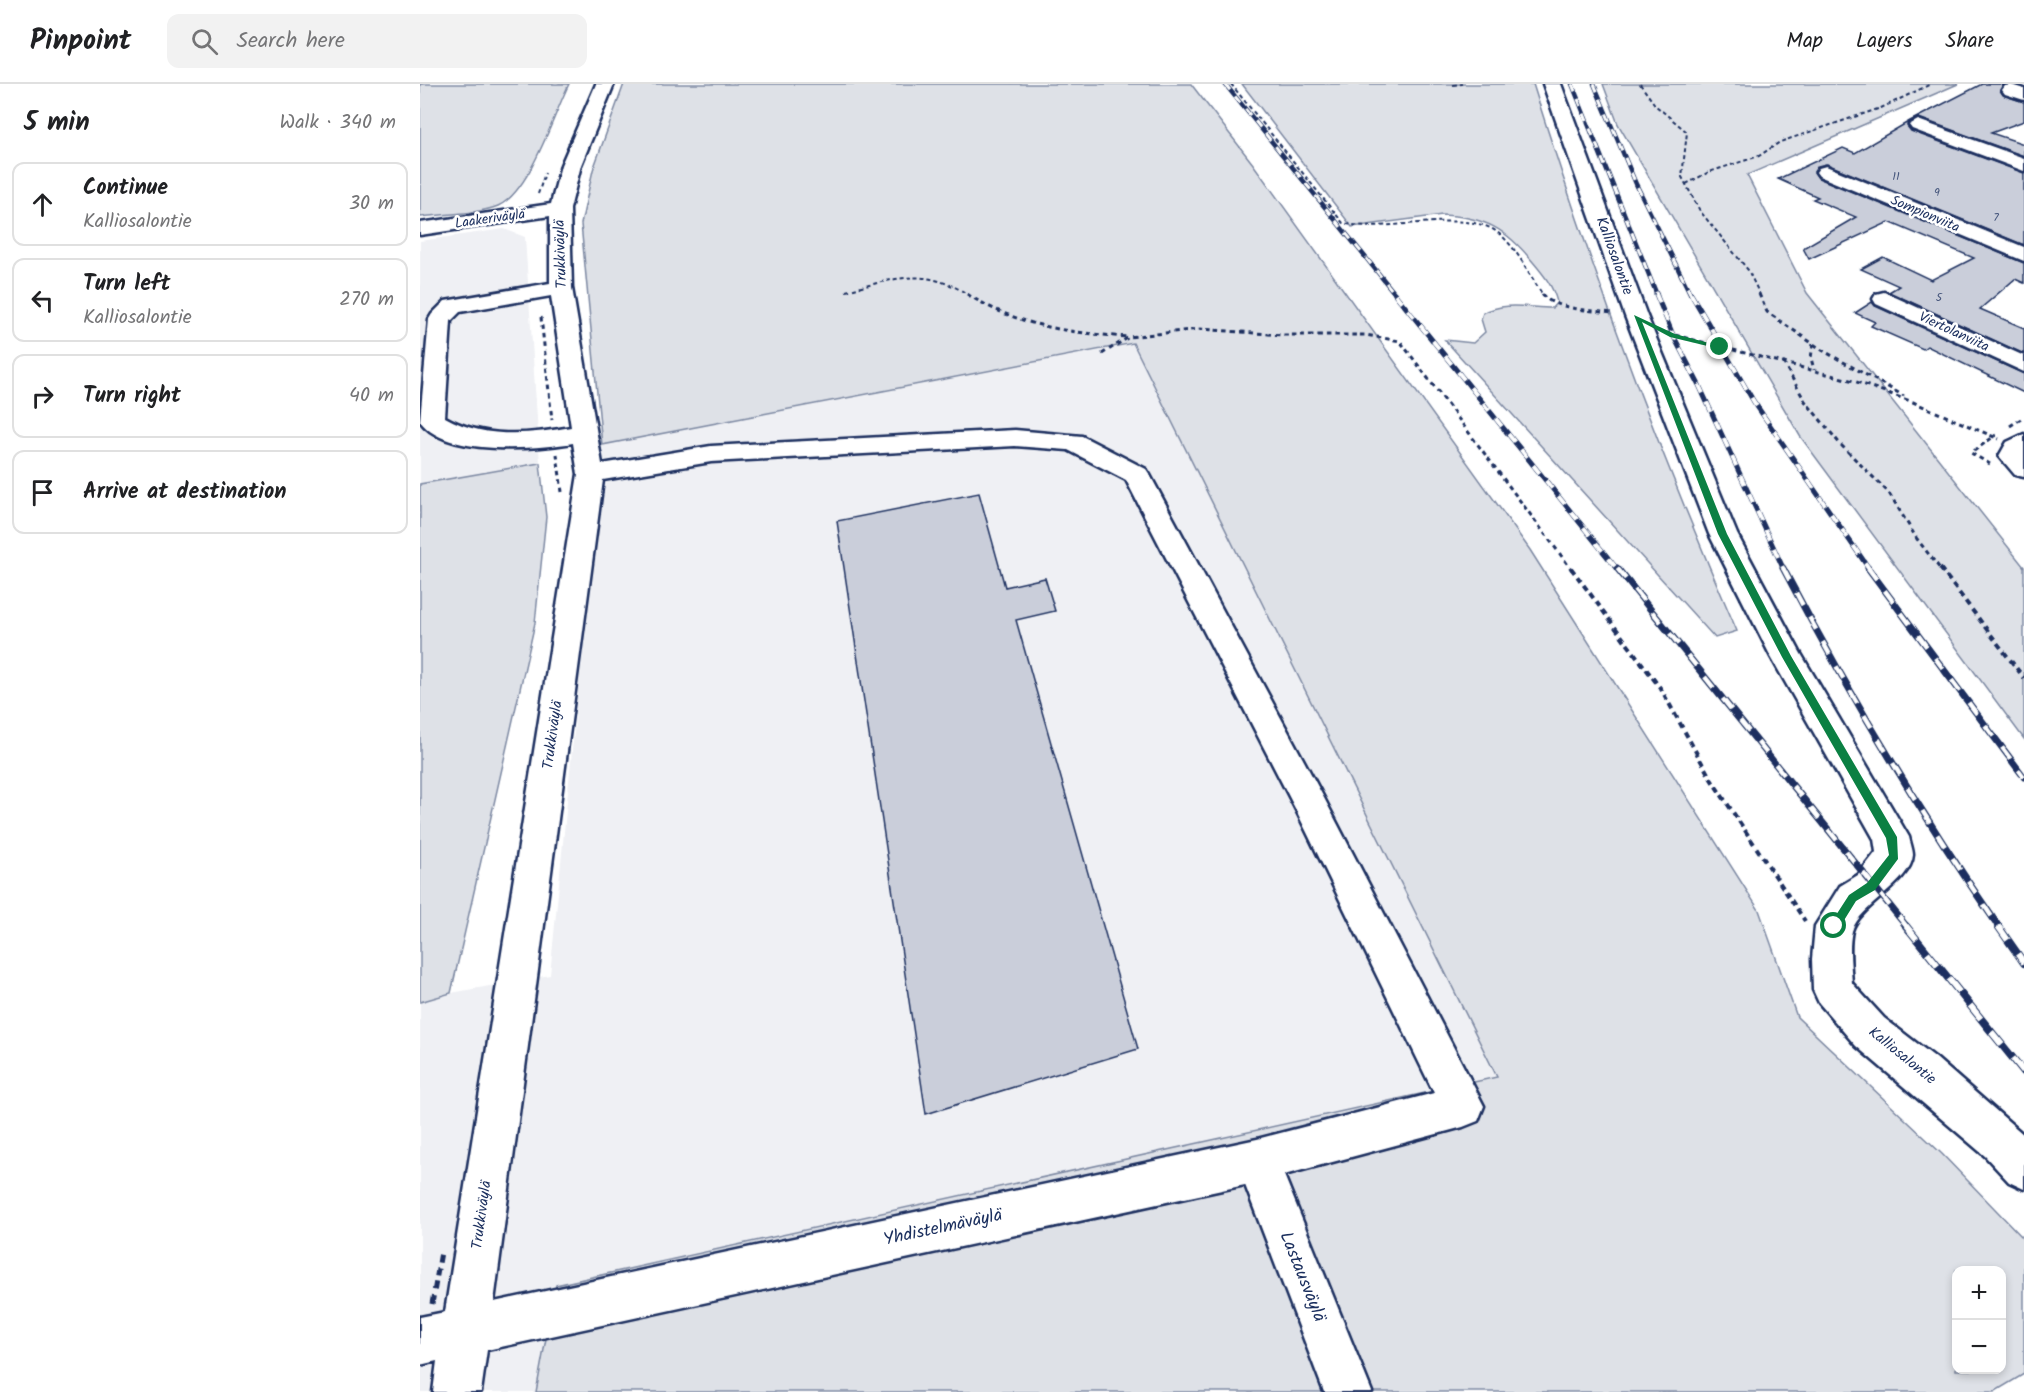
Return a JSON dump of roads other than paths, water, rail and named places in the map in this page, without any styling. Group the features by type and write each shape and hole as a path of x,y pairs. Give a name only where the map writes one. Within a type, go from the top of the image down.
{"street":[{"name":"Trukkiväylä","path":"457,1392 437,1337 591,474 569,436 550,290 546,211 571,165 605,84"},
{"name":"Kalliosalontie","path":"1552,84 1636,316 1723,534 1787,657 1891,837 1895,856 1871,886 1852,898 1834,926 1831,959 1833,990 1870,1032 1921,1072 2000,1141 2024,1167"},
{"path":"1918,125 2024,165"},
{"name":"Sompionviita","path":"1826,172 2024,255"},
{"name":"Laakeriväylä","path":"420,229 546,211"},
{"path":"550,290 453,306 440,319 432,420 448,432 475,440 512,442 569,436"},
{"name":"Viertolanviita","path":"1884,299 2024,365"},
{"name":"Yhdistelmäväylä","path":"437,1337 1257,1161 1463,1106 1312,808 1137,475 1073,442 1015,438 711,454 591,474"},
{"name":"Lastausväylä","path":"1257,1161 1348,1392"}],"railway":[{"path":"1225,84 1396,295"},
{"path":"1572,84 1657,295"},
{"path":"1594,84 1636,184 1691,295"},
{"path":"1395,294 1618,570"},
{"path":"1656,294 1673,335 1699,385 1784,569"},
{"path":"1691,294 1754,402 1870,570"},
{"path":"1617,568 1907,927"},
{"path":"1868,568 2024,777"},
{"path":"1784,569 1886,751 1941,840 1999,927"},
{"path":"1906,926 2024,1072"},
{"path":"1998,926 2024,963"}]}
